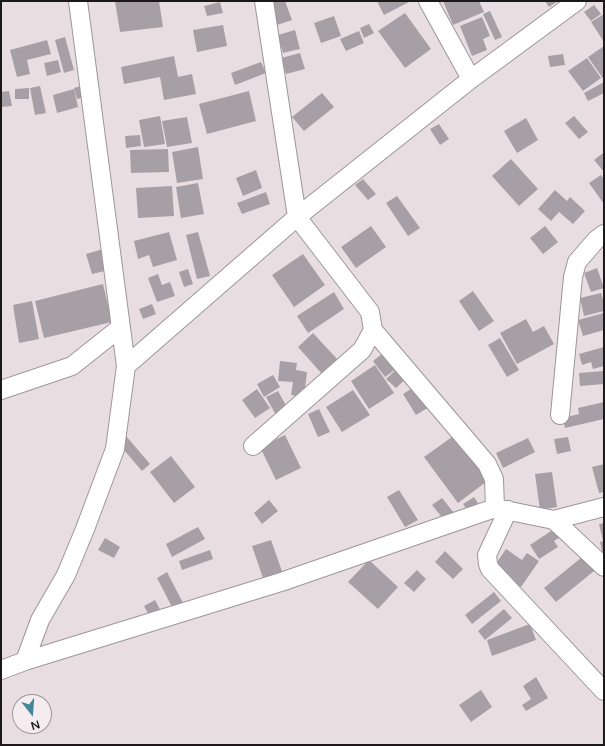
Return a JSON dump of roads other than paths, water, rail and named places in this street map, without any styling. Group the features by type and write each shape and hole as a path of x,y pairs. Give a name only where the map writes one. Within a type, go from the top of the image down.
{"street":[{"path":"25,661 40,620 66,576 115,449 126,366 78,1"},
{"path":"264,1 297,217 370,312 373,330 487,464 494,478 502,509 487,555 490,569 604,691"},
{"path":"428,1 471,79"},
{"path":"126,366 297,217 471,79 577,1"},
{"path":"560,415 573,277 577,262 596,240 604,234"},
{"path":"1,390 72,366 121,327"},
{"path":"253,446 362,350 373,330"},
{"path":"1,670 25,661 281,582 502,509 554,520 604,507"},
{"path":"554,520 604,567"}]}
